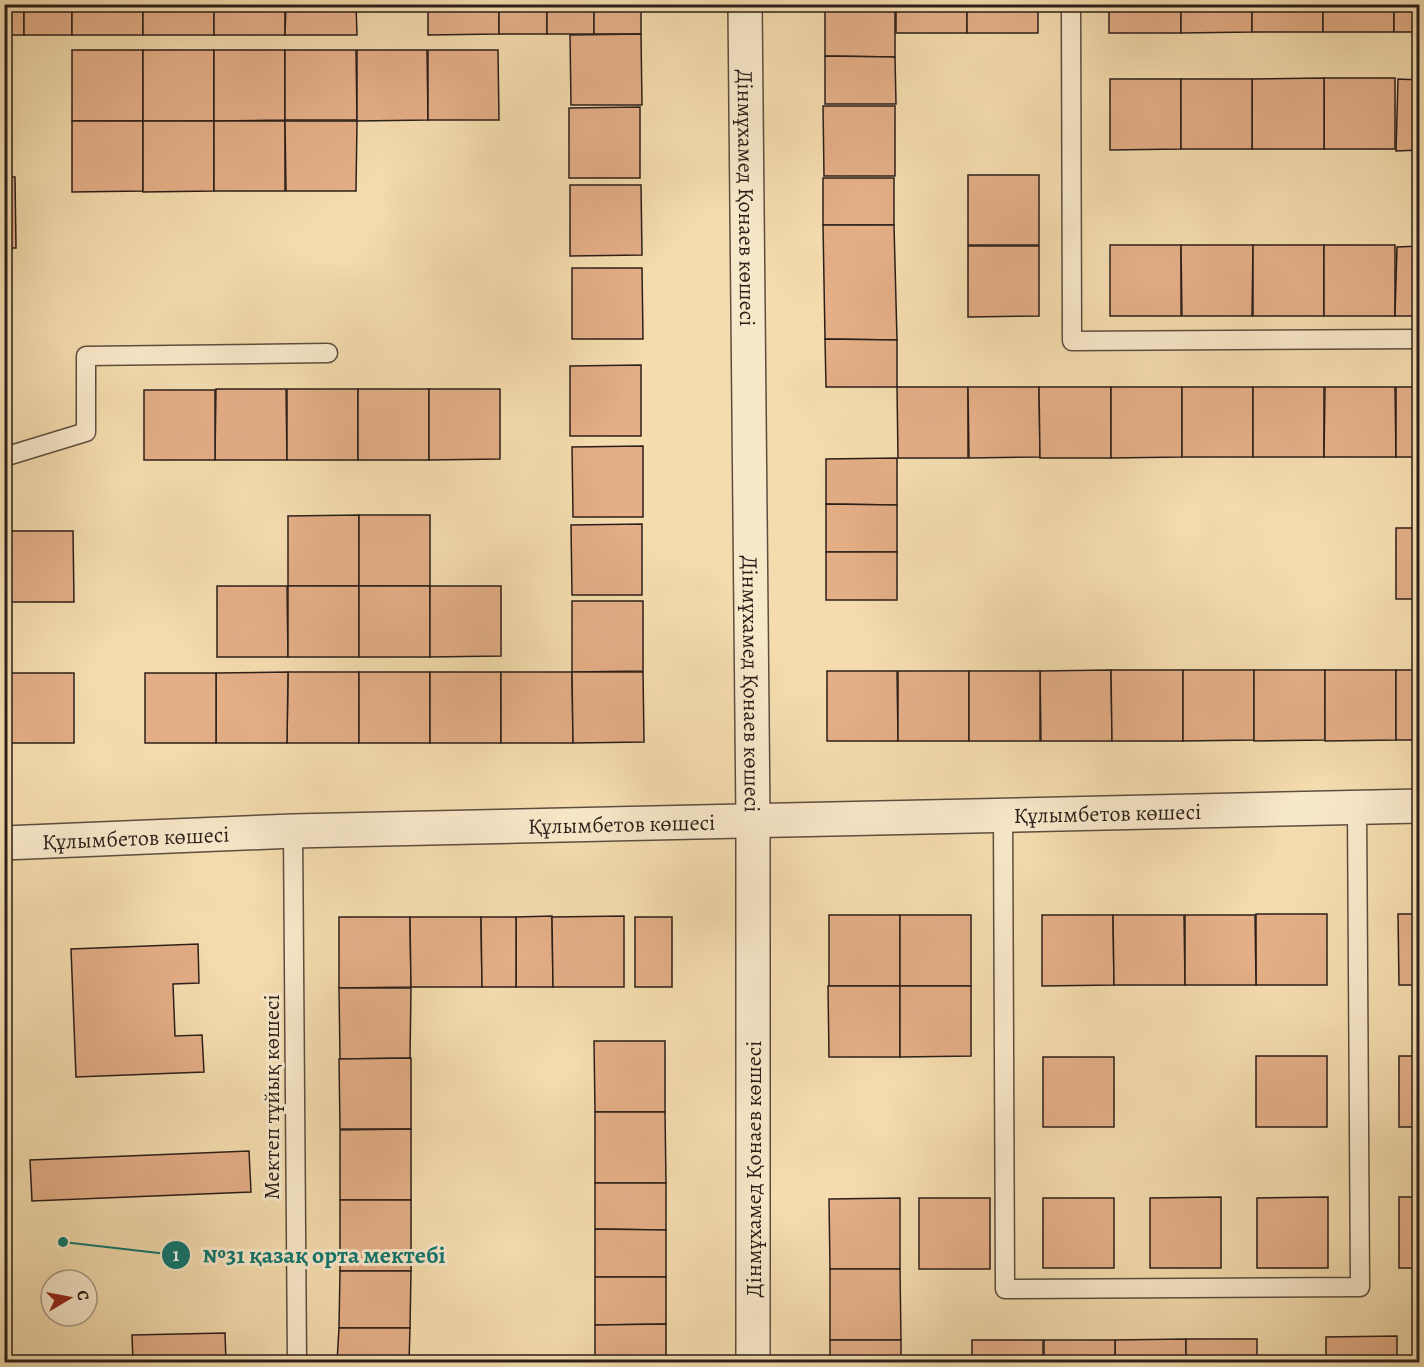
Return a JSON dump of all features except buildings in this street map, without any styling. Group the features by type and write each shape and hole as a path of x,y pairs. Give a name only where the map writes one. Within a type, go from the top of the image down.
{"street":[{"name":"Дінмұхамед Қонаев көшесі","path":"745,4 753,820 753,1362"},
{"name":"Құлымбетов көшесі","path":"4,843 293,831 1419,806"}],"lane":[{"path":"1071,4 1072,341 1419,339"},
{"path":"4,457 86,432 86,356 328,353"},
{"path":"1003,815 1005,1288 1360,1287 1357,807"},
{"name":"Мектеп тұйық көшесі","path":"293,831 297,1362"}],"place":[{"name":"№31 қазақ орта мектебі","path":"63,1242"}]}
